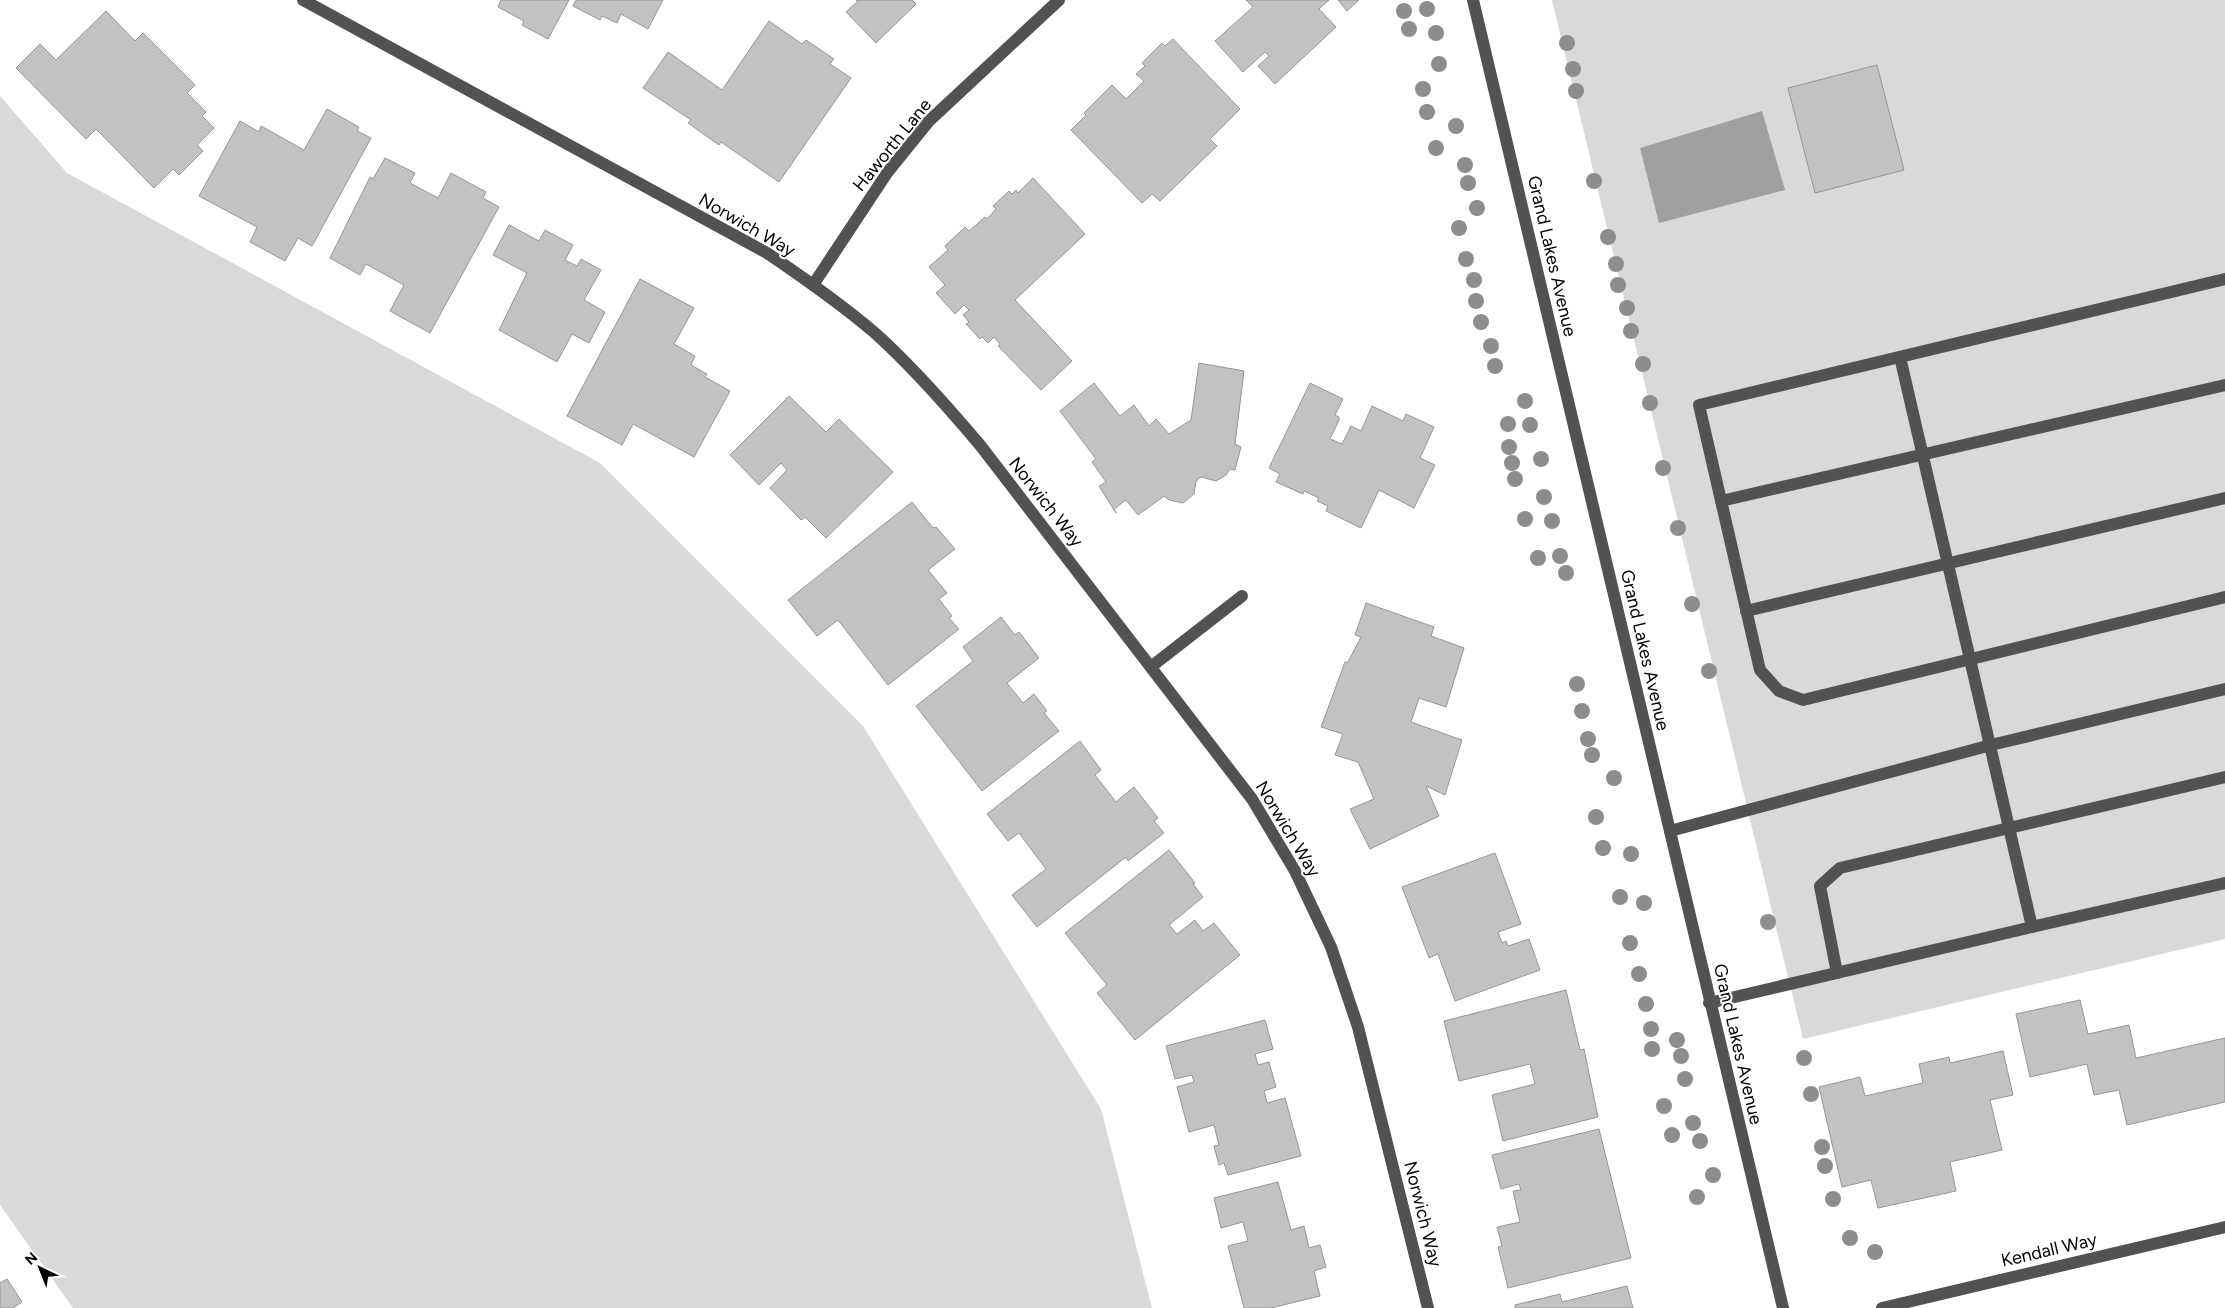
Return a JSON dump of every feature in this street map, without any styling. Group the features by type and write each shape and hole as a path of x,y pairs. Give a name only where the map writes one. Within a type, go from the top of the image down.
{"street":[{"name":"Norwich Way","path":"303,0 766,253 814,285 874,333 935,392 980,445 1152,666 1252,799 1295,871 1331,948 1358,1027 1428,1308"},
{"name":"Haworth Lane","path":"814,285 887,173 930,121 1059,0"},
{"name":"Grand Lakes Avenue","path":"1473,0 1709,1003 1783,1308"},
{"path":"2225,279 1699,406 1760,670 1779,691 1803,700 2225,597"},
{"path":"1900,357 2032,927"},
{"path":"1721,501 2225,385"},
{"path":"1746,611 2225,498"},
{"path":"1152,666 1242,596"},
{"path":"1670,831 1991,745 2225,690"},
{"path":"1837,973 1820,886 1840,868 2225,777"},
{"path":"1709,1003 2225,883"},
{"name":"Kendall Way","path":"1882,1308 2225,1227"}],"shaded area":[{"path":"1552,0 2225,0 2225,939 1803,1039"},
{"path":"0,96 67,173 600,463 863,726 1101,1109 1152,1308 73,1308 0,1205"},
{"path":"1762,111 1785,190 1659,223 1640,148"}],"building":[{"path":"501,0 569,0 548,39 522,25 524,21 498,7"},
{"path":"576,0 663,0 648,29 621,14 617,23 602,16 600,20 573,6"},
{"path":"856,0 912,0 916,4 876,43 846,12 858,1"},
{"path":"1246,0 1329,0 1319,9 1336,27 1275,84 1258,66 1269,56 1265,52 1243,72 1215,41 1253,7"},
{"path":"1338,0 1359,0 1347,11"},
{"path":"106,11 135,41 143,33 195,85 187,93 206,112 202,116 214,128 197,145 203,151 179,175 173,169 154,188 96,129 86,139 16,68 40,44 56,60"},
{"path":"769,21 802,44 806,40 834,59 830,64 851,78 779,182 721,142 719,145 688,123 691,120 643,88 668,52 722,90"},
{"path":"1173,39 1240,109 1210,139 1217,146 1160,201 1152,194 1142,203 1071,130 1086,115 1084,113 1112,85 1126,99 1144,81 1136,74 1145,66 1142,63 1162,43 1165,46"},
{"path":"1877,65 1904,170 1815,193 1788,88"},
{"path":"327,109 359,127 357,131 371,138 312,246 298,238 285,261 250,242 257,227 199,196 240,121 259,132 261,126 304,150"},
{"path":"385,158 415,173 410,183 438,198 451,173 486,192 483,198 499,207 430,333 390,311 404,285 366,264 360,275 330,258 370,177 373,179"},
{"path":"1033,178 1085,234 1015,300 1072,361 1041,390 998,346 1000,344 994,337 988,343 982,337 980,339 966,324 969,322 963,315 969,310 964,305 955,314 936,293 945,285 929,267 948,250 945,246 965,227 969,231 985,217 987,219 996,209 993,206 1009,191 1012,194 1016,190 1018,193"},
{"path":"509,225 539,241 545,230 573,245 565,260 577,266 581,259 601,270 584,300 605,312 589,343 572,334 557,362 499,330 527,273 493,255"},
{"path":"640,279 694,308 674,344 695,356 691,365 707,374 705,377 730,391 694,457 633,424 622,445 567,416"},
{"path":"1199,363 1244,371 1235,444 1241,447 1235,470 1230,469 1226,475 1216,481 1201,477 1196,481 1194,494 1183,503 1169,500 1164,496 1138,515 1126,500 1114,509 1116,513 1099,486 1106,482 1092,462 1096,459 1060,411 1094,383 1120,416 1134,405 1149,426 1156,419 1169,434 1191,420"},
{"path":"1310,383 1343,399 1335,415 1339,417 1339,420 1330,439 1342,444 1351,426 1361,431 1372,406 1403,421 1406,414 1434,427 1420,458 1435,465 1414,508 1379,490 1361,528 1326,511 1328,506 1317,501 1319,498 1304,491 1303,494 1276,482 1280,474 1269,468"},
{"path":"789,396 826,432 839,419 893,472 826,538 805,517 801,520 770,488 787,470 781,463 759,485 730,455"},
{"path":"912,502 933,528 936,527 955,549 928,570 947,593 939,599 952,616 949,618 959,629 888,685 838,620 817,636 788,600"},
{"path":"1366,603 1434,627 1431,636 1464,648 1446,707 1419,698 1411,722 1462,740 1445,795 1426,786 1439,816 1370,849 1350,809 1374,799 1358,762 1335,755 1343,734 1321,727 1345,662 1348,662 1361,637 1355,635"},
{"path":"1001,617 1015,635 1019,632 1039,658 1007,683 1023,703 1034,694 1047,711 1044,713 1059,731 982,791 916,706 973,661 963,647"},
{"path":"1080,741 1101,770 1095,775 1116,802 1134,787 1158,818 1154,821 1164,833 1128,861 1126,857 1037,927 1012,895 1046,869 1019,833 1008,841 987,814"},
{"path":"1169,850 1195,883 1193,884 1203,897 1169,925 1177,934 1195,920 1203,931 1214,923 1240,955 1135,1040 1097,993 1107,985 1065,933"},
{"path":"1495,853 1521,924 1498,932 1502,943 1506,941 1508,946 1529,939 1540,970 1455,1001 1438,954 1429,958 1402,887"},
{"path":"1566,990 1580,1050 1584,1049 1598,1117 1503,1141 1492,1095 1535,1084 1530,1064 1459,1081 1444,1021"},
{"path":"2080,1000 2088,1034 2129,1025 2136,1058 2225,1038 2225,1102 2127,1125 2119,1090 2094,1095 2087,1064 2030,1077 2016,1014"},
{"path":"1265,1020 1273,1049 1255,1054 1258,1065 1269,1062 1276,1087 1264,1091 1267,1103 1285,1098 1301,1156 1228,1175 1224,1163 1219,1165 1214,1146 1219,1145 1214,1125 1189,1132 1177,1087 1194,1082 1192,1075 1175,1079 1166,1046"},
{"path":"2003,1051 2013,1095 1990,1100 2002,1150 1950,1162 1956,1191 1878,1208 1871,1180 1842,1187 1819,1087 1860,1077 1865,1096 1923,1083 1919,1064 1949,1057 1950,1063"},
{"path":"1599,1129 1631,1258 1508,1288 1498,1247 1502,1246 1497,1227 1520,1222 1513,1191 1521,1190 1519,1184 1501,1189 1492,1155"},
{"path":"1278,1182 1291,1230 1304,1226 1309,1248 1320,1245 1326,1267 1314,1271 1320,1296 1271,1308 1244,1308 1228,1246 1248,1241 1243,1222 1221,1228 1214,1198"},
{"path":"7,1279 22,1302 13,1308 0,1308 0,1283"},
{"path":"1627,1286 1633,1308 1515,1308 1515,1305 1560,1294 1562,1302"}]}
